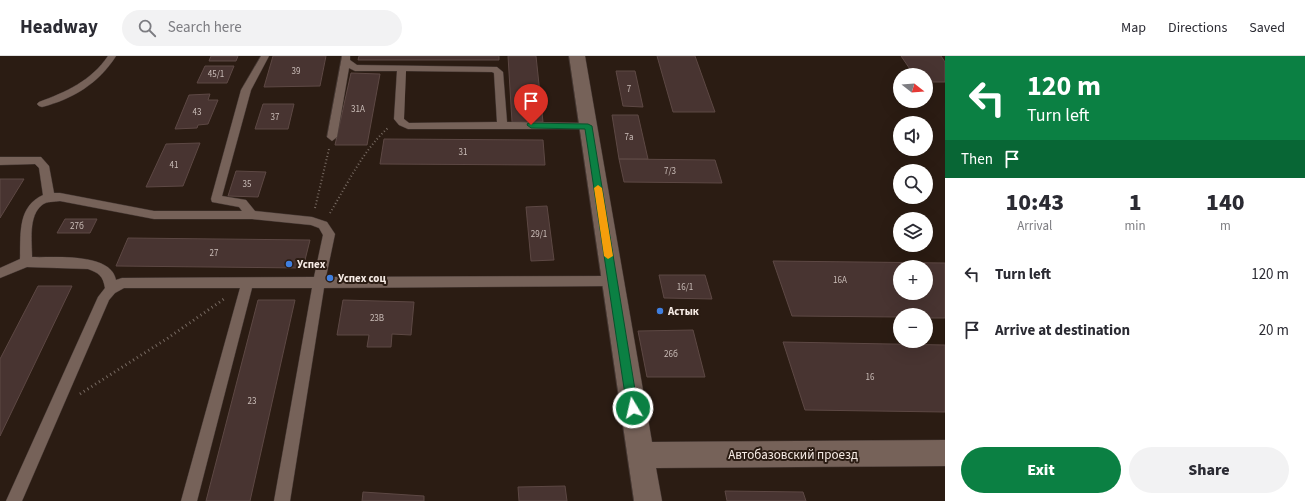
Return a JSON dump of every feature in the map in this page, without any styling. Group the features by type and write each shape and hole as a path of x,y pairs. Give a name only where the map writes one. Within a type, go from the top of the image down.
{"street":[{"path":"577,56 648,501"},
{"name":"Автобазовский проезд","path":"640,455 945,453"}],"lane":[{"path":"42,104 70,95 97,77 112,56"},
{"path":"252,215 242,203 216,199 246,90 265,56"},
{"path":"346,58 355,68 494,69 498,72 502,125"},
{"path":"332,136 346,58"},
{"path":"402,69 399,119 402,123 408,126 588,126"},
{"path":"0,161 37,160 44,166 49,197"},
{"path":"26,262 28,217 32,206 41,199 49,197 154,215 252,215 312,221 323,225 329,234 319,282 282,501"},
{"path":"0,272 26,262 88,264 100,268 109,276 111,289"},
{"path":"14,501 104,297 111,289 122,283 612,281"},
{"path":"189,501 247,283"}],"path":[{"path":"323,225 380,133 399,119"},
{"path":"312,221 332,136"},
{"path":"54,411 168,338 247,283"}],"building":[{"path":"211,56 238,56 236,61 209,61"},
{"path":"273,56 326,56 320,86 264,87"},
{"path":"359,56 499,56 499,60 358,60"},
{"path":"508,56 536,56 543,122 512,122"},
{"path":"657,56 695,56 715,112 673,112"},
{"path":"901,56 941,56 945,62 945,82 933,82 933,68 909,68"},
{"path":"205,66 234,66 227,83 197,83"},
{"path":"616,71 635,71 643,107 623,106"},
{"path":"351,73 380,74 367,145 335,145"},
{"path":"210,94 208,100 218,100 208,124 198,125 197,128 175,129 189,95"},
{"path":"263,104 294,104 288,129 255,129"},
{"path":"612,115 638,115 648,159 619,159"},
{"path":"384,139 543,140 545,165 380,164"},
{"path":"200,143 183,186 146,187 166,144"},
{"path":"619,159 715,160 722,183 624,182"},
{"path":"236,171 266,172 258,197 228,196"},
{"path":"0,179 24,179 0,218"},
{"path":"547,206 554,260 531,261 526,207"},
{"path":"65,219 97,219 90,233 57,233"},
{"path":"128,238 310,240 303,268 116,266"},
{"path":"773,261 893,262 893,300 933,300 933,263 945,263 945,318 933,318 933,308 893,308 893,317 792,316"},
{"path":"659,275 705,275 712,299 664,298"},
{"path":"38,286 72,286 0,436 0,359"},
{"path":"258,300 295,300 250,501 206,501"},
{"path":"343,300 414,302 411,335 392,334 391,347 367,347 369,335 337,335"},
{"path":"693,330 705,377 647,377 638,331"},
{"path":"783,342 893,344 893,348 933,348 933,345 945,345 945,412 805,410"},
{"path":"565,486 567,501 519,501 518,487"},
{"path":"725,491 803,492 806,501 727,501"},
{"path":"363,492 424,496 424,501 362,501"}],"slow traffic":[{"path":"598,188 608,256"}],"place":[{"name":"Успех","path":"289,264"},
{"name":"Успех соц","path":"330,278"},
{"name":"Астык","path":"660,311"}],"route":[{"path":"531,125 588,126 633,408"}]}
